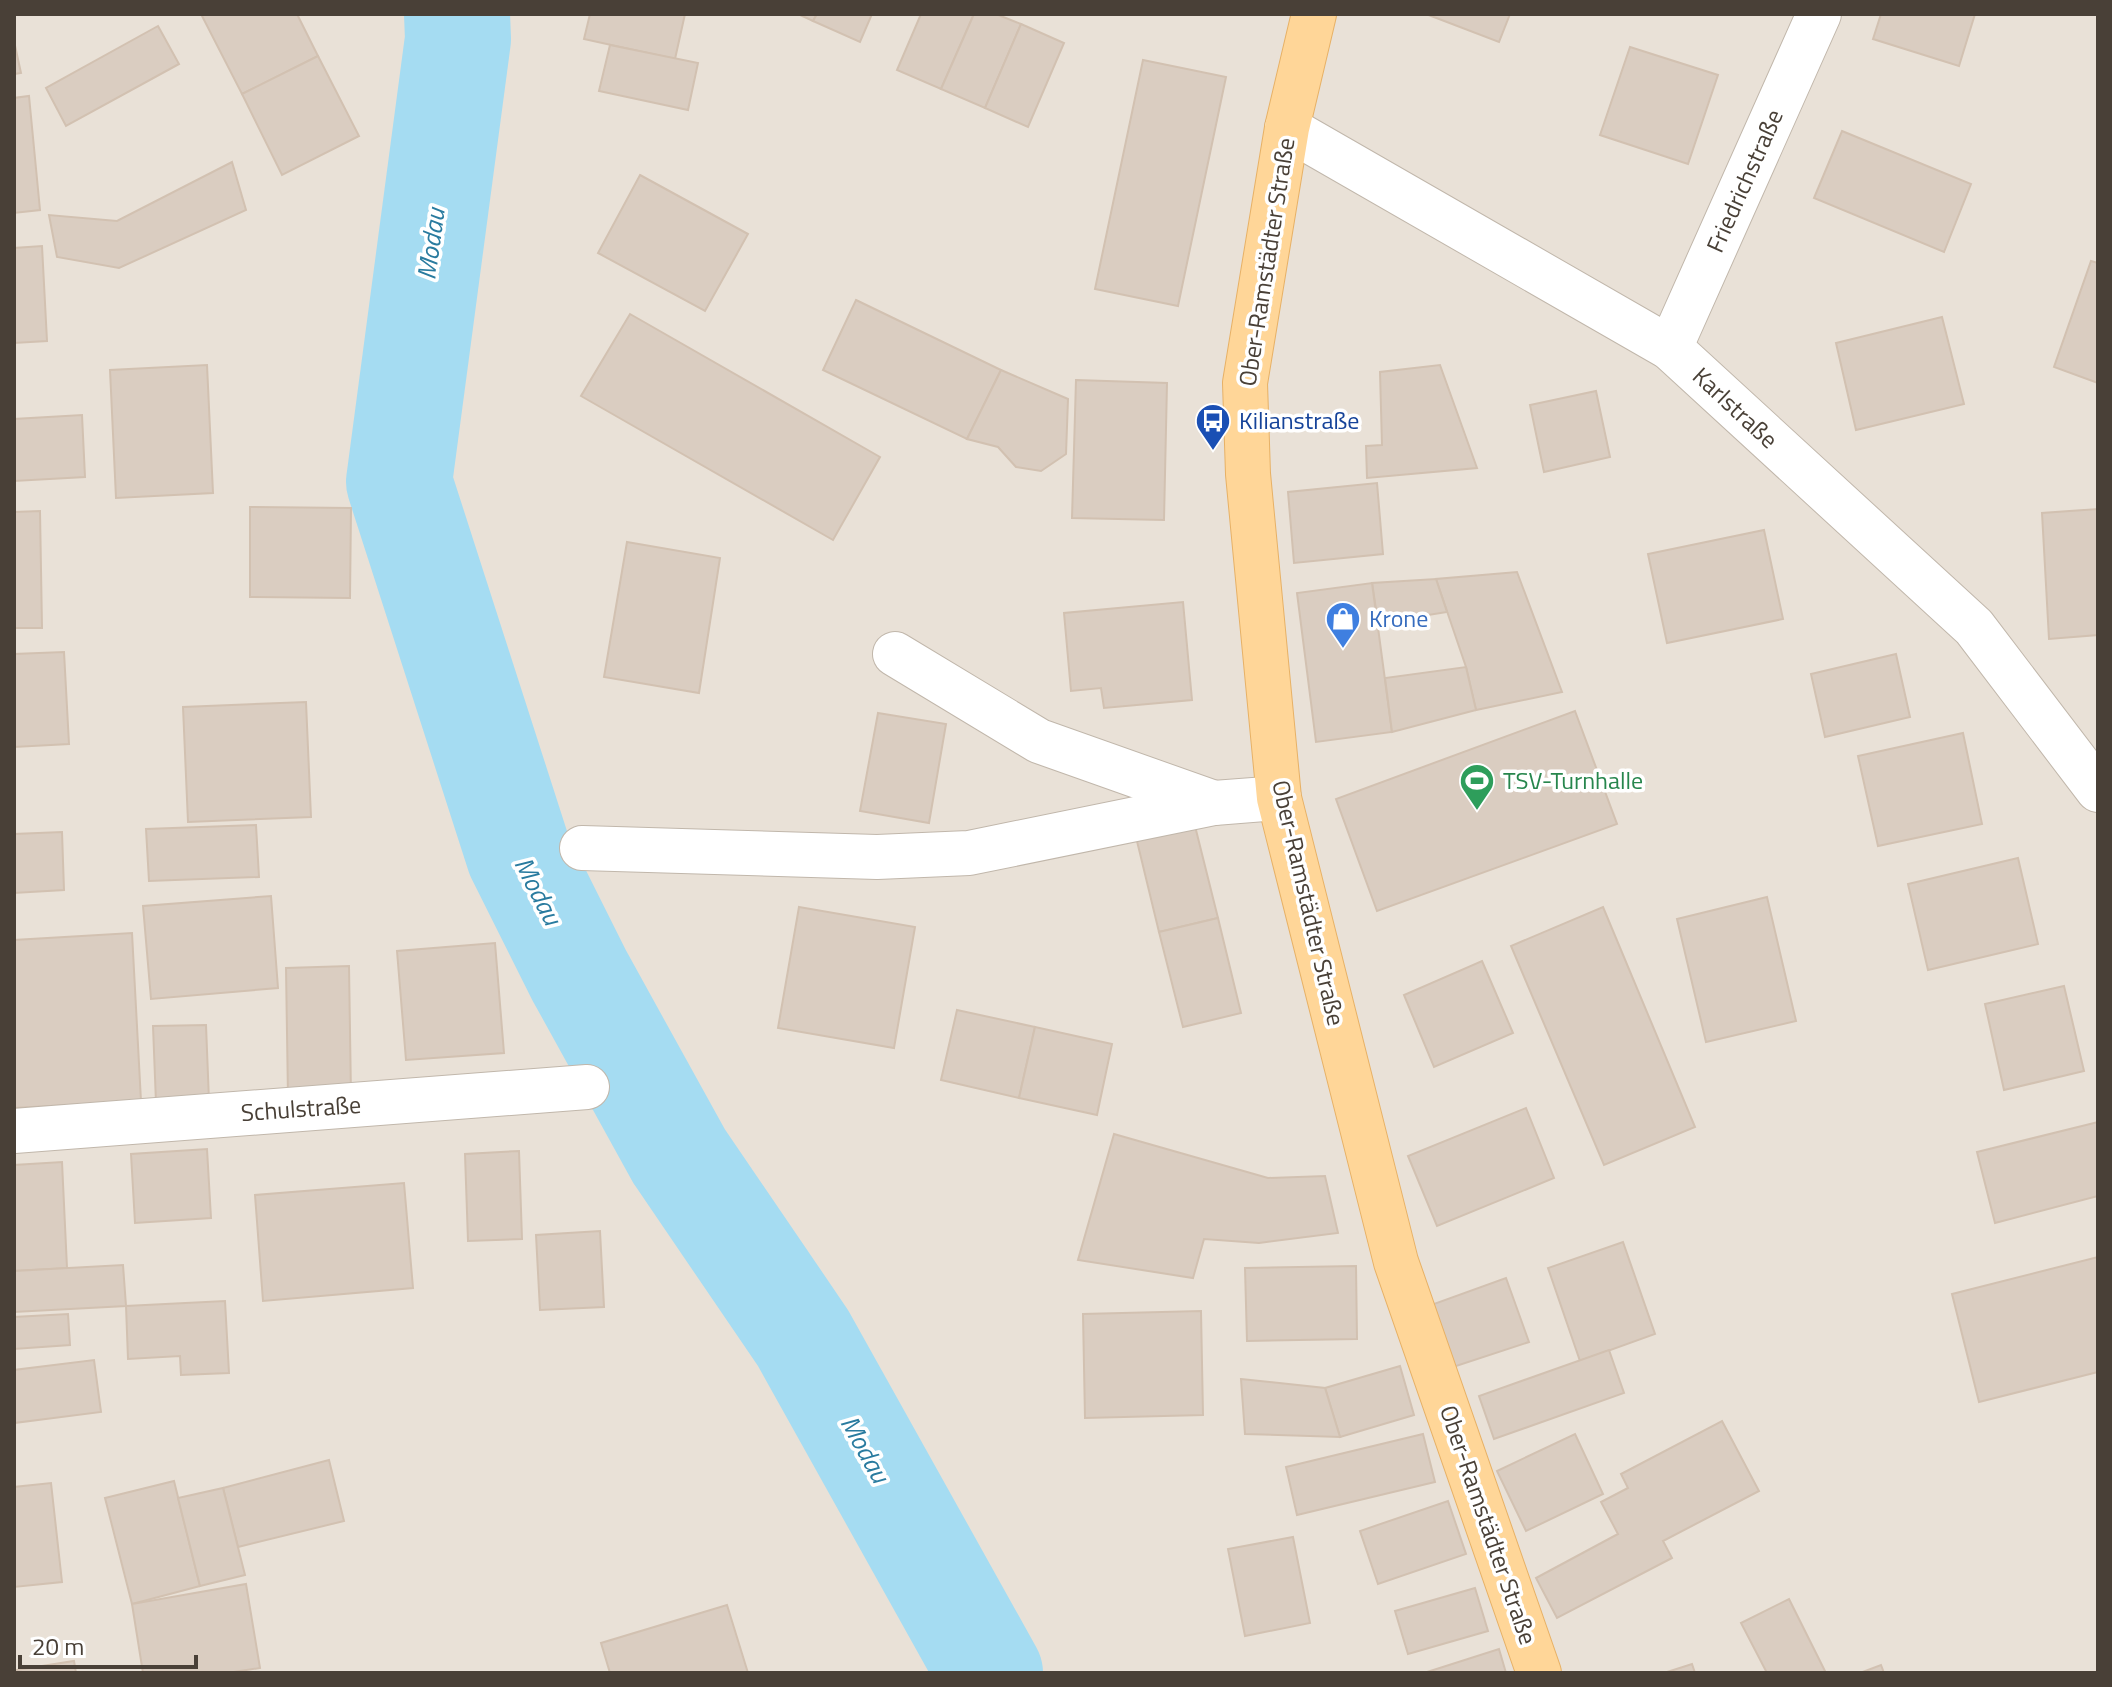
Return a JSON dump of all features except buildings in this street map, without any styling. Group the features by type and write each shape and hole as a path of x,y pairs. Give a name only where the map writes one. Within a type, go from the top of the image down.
{"main road":[{"name":"Ober-Ramstädter Straße","path":"1314,14 1287,128 1245,383 1248,474 1279,798 1396,1262 1539,1673"}],"street":[{"name":"Friedrichstraße","path":"1670,348 1819,14"},
{"name":"Karlstraße","path":"1287,128 1670,348 1974,627 2098,790"},
{"path":"895,654 1039,741 1214,803"},
{"path":"582,848 877,857 969,853 1214,803 1279,798"},
{"name":"Schulstraße","path":"14,1131 587,1087"}],"shaded area":[{"path":"14,14 2098,14 2098,1673 14,1673"}],"waterway":[{"name":"Modau","path":"457,14 458,39 399,482 519,855 579,975 679,1156 803,1338 990,1673"}],"place":[{"name":"Kilianstraße","path":"1213,452"},
{"name":"Krone","path":"1343,650"},
{"name":"TSV-Turnhalle","path":"1477,812"}]}
